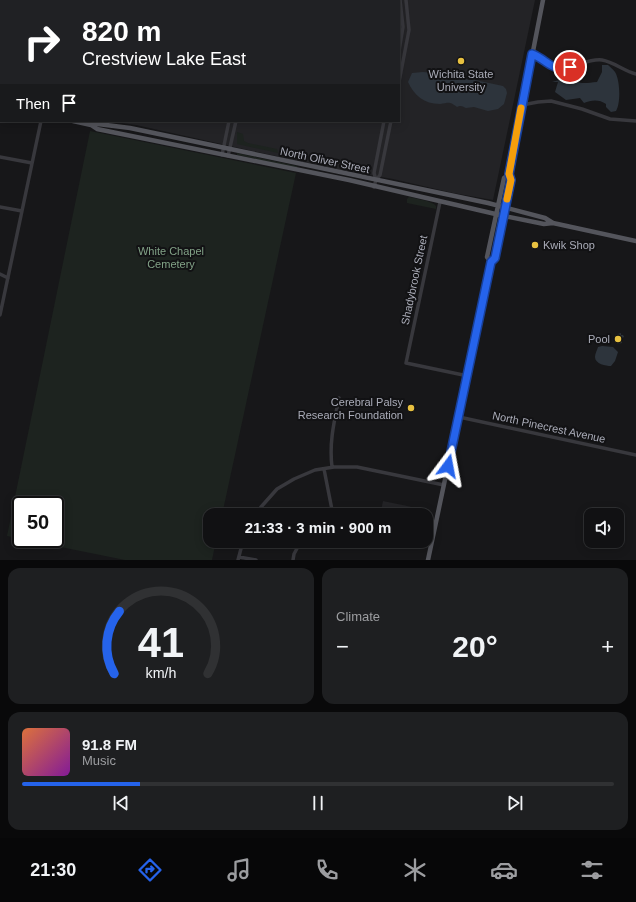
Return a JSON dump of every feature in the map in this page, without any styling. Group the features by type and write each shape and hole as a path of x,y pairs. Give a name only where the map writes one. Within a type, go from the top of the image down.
{"main road":[{"path":"433,535 491,262 495,258 504,216 511,180 509,174 544,0"},
{"name":"North Oliver Street","path":"91,123 130,128 498,206 545,218 553,223"},
{"name":"North Oliver Street","path":"91,123 97,129 374,186 504,216 544,224 553,223 636,241"},
{"path":"491,262 487,257 504,178 509,174"},
{"path":"428,560 430,548"}],"street":[{"path":"400,0 403,27 400,45"},
{"path":"400,77 409,30 406,0"},
{"path":"532,54 548,65 558,68 567,68 601,60 610,62 636,74"},
{"path":"522,105 551,101 582,109 610,120 636,121"},
{"path":"0,315 41,122"},
{"path":"222,155 229,122"},
{"path":"228,156 236,122"},
{"path":"376,180 374,174 384,122"},
{"path":"374,186 380,175 391,122"},
{"path":"0,157 32,163"},
{"name":"Shadybrook Street","path":"440,202 406,363 468,376"},
{"path":"0,207 22,211"},
{"path":"0,274 8,278"},
{"path":"332,467 330,452 331,440 339,398"},
{"name":"North Pinecrest Avenue","path":"459,416 636,455"},
{"path":"260,508 277,489 311,470 332,467 356,467 444,485"},
{"path":"324,469 332,508"},
{"path":"241,548 238,558 256,560"},
{"path":"292,560 298,548"}],"shaded area":[{"name":"Wichita State University","path":"400,0 535,0 493,200 453,193 393,179 334,169 136,125 115,122 400,122"},
{"path":"602,65 608,65 617,76 619,86 619,103 616,111 611,112 606,107 606,104 601,101 584,103 580,98 566,100 555,92 558,82 552,82 570,77 579,82 597,82 602,72"},
{"path":"423,72 460,76 468,80 503,86 507,93 504,104 498,109 488,111 474,107 457,107 449,103 434,104 420,98 413,91 408,82 412,73"},
{"name":"Pool","path":"621,333 624,337 622,338 622,343 617,344 615,335"},
{"path":"598,347 613,347 618,352 615,361 611,366 601,364 595,359"},
{"path":"383,501 412,507 412,508 382,508"}],"green space":[{"name":"White Chapel Cemetery","path":"90,131 296,173 224,508 203,508 203,548 215,548 212,560 125,560 64,548 64,496 15,496"},
{"path":"237,132 243,134 244,141 277,149 278,153 237,144"},
{"path":"237,153 297,166 297,168 237,155"},
{"path":"409,197 434,204 436,209 407,203 407,199"},
{"name":"White Chapel Cemetery","path":"12,512 12,537 7,536"}],"slow traffic":[{"path":"507,199 511,180 509,174 521,108"}],"place":[{"name":"Wichita State University","path":"461,61"},
{"name":"Kwik Shop","path":"535,245"},
{"name":"Pool","path":"618,339"},
{"name":"Cerebral Palsy Research Foundation","path":"411,408"}],"route":[{"path":"448,466 491,262 495,258 504,216 511,180 509,174 532,54 548,65 558,68 570,67"}]}
